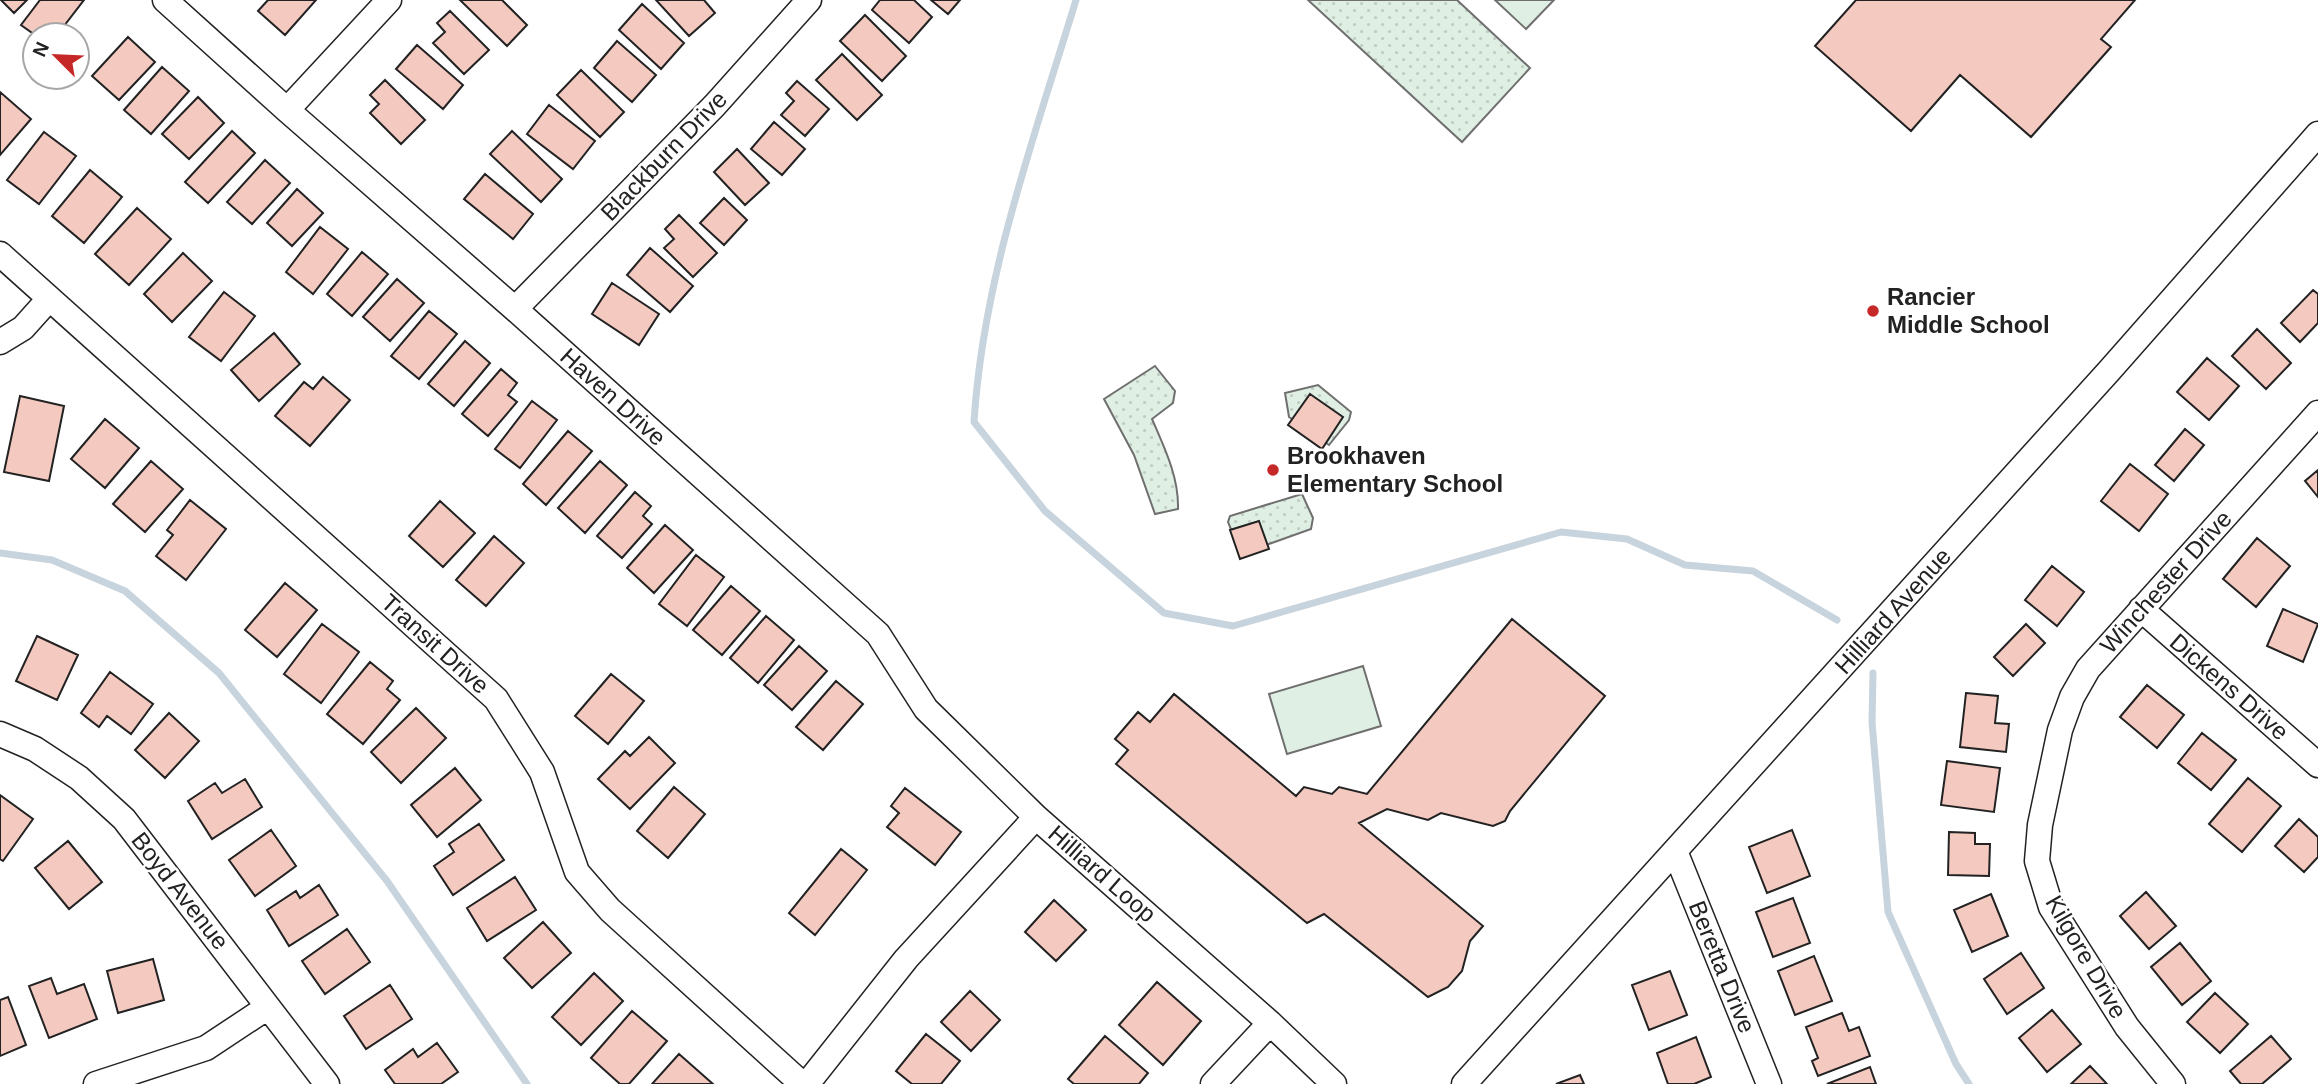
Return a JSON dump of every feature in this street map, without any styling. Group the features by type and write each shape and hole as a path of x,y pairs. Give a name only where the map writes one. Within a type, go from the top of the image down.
{"street":[{"name":"Haven Drive","path":"165,0 878,634 926,709 1036,817"},
{"path":"287,110 389,0"},
{"name":"Blackburn Drive","path":"515,309 715,105 809,0"},
{"name":"Hilliard Avenue","path":"1465,1084 2109,371 2318,134"},
{"name":"Transit Drive","path":"0,254 496,699 542,772 577,872 610,910 802,1084"},
{"path":"0,342 23,328 49,299"},
{"name":"Winchester Drive","path":"2050,773 2060,730 2072,697 2088,669 2318,413"},
{"name":"Dickens Drive","path":"2141,609 2318,765"},
{"name":"Boyd Avenue","path":"0,734 35,749 79,778 124,819 327,1084"},
{"name":"Kilgore Drive","path":"2050,773 2040,825 2037,861 2051,907 2127,1027 2173,1084"},
{"name":"Hilliard Loop","path":"807,1084 906,959 1036,817 1334,1084"},
{"name":"Beretta Drive","path":"1675,851 1769,1084"},
{"path":"96,1084 206,1048 268,1007"},
{"path":"1213,1084 1270,1024"}],"green space":[{"path":"1308,0 1457,0 1530,68 1462,142"},
{"path":"1495,0 1554,0 1526,29"},
{"path":"1155,366 1175,391 1173,403 1152,419 1173,474 1178,509 1155,514 1134,455 1104,399"},
{"path":"1318,385 1351,412 1349,420 1329,445 1289,417 1285,393"},
{"path":"1302,494 1313,518 1311,529 1241,554 1228,522 1230,516"},
{"path":"1363,666 1381,726 1287,754 1269,694"}],"building":[{"path":"1,0 27,0 14,13"},
{"path":"40,0 84,0 68,21 24,21"},
{"path":"268,0 316,0 285,35 258,11"},
{"path":"460,0 502,0 527,25 507,46"},
{"path":"656,0 704,0 715,13 689,36"},
{"path":"880,0 914,0 932,17 909,43 872,10"},
{"path":"931,0 960,0 948,14"},
{"path":"1856,0 2135,0 2101,39 2111,47 2031,137 1960,75 1911,131 1815,46"},
{"path":"642,4 684,43 661,69 619,30"},
{"path":"450,11 489,50 464,74 433,43 445,32 437,23"},
{"path":"865,15 906,56 882,81 840,41"},
{"path":"128,37 155,62 119,100 92,76"},
{"path":"617,41 656,75 632,102 594,68"},
{"path":"417,45 463,85 443,109 396,69"},
{"path":"842,54 882,95 857,120 816,80"},
{"path":"162,67 189,91 151,134 124,110"},
{"path":"581,70 624,112 600,137 557,95"},
{"path":"385,80 425,120 401,144 370,113 379,104 370,95"},
{"path":"797,81 829,109 805,136 781,115 794,101 786,93"},
{"path":"0,92 31,119 0,155"},
{"path":"198,97 224,123 189,159 162,134"},
{"path":"549,105 595,141 573,169 527,134"},
{"path":"774,122 805,149 782,175 751,149"},
{"path":"232,131 255,153 208,203 185,182"},
{"path":"512,131 562,179 541,202 490,154"},
{"path":"44,132 76,156 39,204 7,180"},
{"path":"737,149 769,183 745,205 714,172"},
{"path":"265,160 290,183 252,224 227,202"},
{"path":"90,170 122,197 84,243 52,216"},
{"path":"485,174 533,214 513,239 464,199"},
{"path":"297,189 323,213 292,246 267,223"},
{"path":"724,198 747,220 724,245 700,223"},
{"path":"137,208 171,239 129,285 95,254"},
{"path":"679,215 717,253 693,277 664,248 674,239 665,229"},
{"path":"320,227 348,249 313,294 286,272"},
{"path":"650,248 693,286 670,312 627,275"},
{"path":"362,252 388,274 352,316 327,294"},
{"path":"183,253 212,281 172,322 144,294"},
{"path":"397,279 424,303 390,341 363,317"},
{"path":"612,283 659,314 639,345 592,314"},
{"path":"2313,290 2318,294 2318,323 2300,342 2281,323"},
{"path":"224,292 255,316 221,361 189,337"},
{"path":"429,311 457,334 419,379 391,356"},
{"path":"2257,329 2291,363 2266,389 2232,356"},
{"path":"274,333 300,364 259,401 231,370"},
{"path":"465,341 490,363 454,406 428,384"},
{"path":"2207,358 2239,386 2209,420 2177,392"},
{"path":"501,369 517,383 508,395 517,402 488,436 462,414"},
{"path":"323,377 350,400 310,446 275,416 304,382 313,389"},
{"path":"1310,394 1343,417 1322,449 1288,425"},
{"path":"20,396 64,406 49,481 4,472"},
{"path":"532,401 557,420 520,468 495,449"},
{"path":"105,419 139,448 105,488 71,459"},
{"path":"2185,429 2204,445 2174,481 2155,465"},
{"path":"568,431 592,451 546,505 523,484"},
{"path":"151,461 183,489 145,532 113,504"},
{"path":"600,461 627,485 585,533 558,508"},
{"path":"2130,464 2168,494 2139,531 2101,501"},
{"path":"2318,470 2318,497 2305,481"},
{"path":"635,492 651,506 643,516 652,524 622,558 597,536"},
{"path":"190,500 226,529 186,580 156,556 173,535 167,530"},
{"path":"440,501 475,533 443,567 409,536"},
{"path":"1259,521 1269,549 1240,559 1230,530"},
{"path":"665,525 693,550 654,593 627,568"},
{"path":"494,536 524,563 486,606 456,580"},
{"path":"2257,538 2290,566 2256,607 2223,579"},
{"path":"696,555 724,577 687,626 659,604"},
{"path":"2052,566 2084,592 2057,626 2025,600"},
{"path":"285,583 317,610 277,657 245,630"},
{"path":"731,586 760,611 722,655 693,630"},
{"path":"2283,609 2318,624 2303,662 2267,646"},
{"path":"766,616 794,640 758,683 730,658"},
{"path":"1512,619 1605,696 1510,811 1505,821 1493,826 1441,813 1428,820 1387,809 1359,823 1483,926 1470,941 1462,971 1448,987 1428,997 1324,914 1307,923 1116,764 1128,750 1115,739 1138,712 1150,722 1174,694 1296,796 1304,787 1332,794 1339,787 1367,794"},
{"path":"322,624 359,652 321,703 284,674"},
{"path":"2026,624 2045,643 2013,676 1994,657"},
{"path":"37,636 78,655 57,700 16,681"},
{"path":"799,646 827,671 792,710 764,685"},
{"path":"370,662 393,681 387,689 400,700 363,744 327,714"},
{"path":"110,672 153,704 131,734 107,716 99,727 81,713"},
{"path":"611,674 644,701 608,744 575,716"},
{"path":"836,681 863,704 823,750 796,727"},
{"path":"2147,685 2184,715 2157,748 2120,717"},
{"path":"1966,693 1998,696 1995,723 2009,724 2006,752 1960,747"},
{"path":"416,708 446,738 401,783 371,752"},
{"path":"169,713 199,741 165,778 135,750"},
{"path":"2202,733 2236,760 2211,790 2178,763"},
{"path":"649,737 675,763 630,809 598,779 625,751 630,756"},
{"path":"1947,761 2000,768 1994,812 1941,805"},
{"path":"455,768 481,800 437,837 411,805"},
{"path":"2248,778 2281,806 2242,852 2209,824"},
{"path":"245,779 262,807 212,839 188,801 215,783 222,793"},
{"path":"674,787 705,814 668,858 637,831"},
{"path":"905,788 961,832 935,865 887,827 899,813 891,806"},
{"path":"0,795 33,819 3,861 0,859"},
{"path":"2299,819 2318,837 2318,857 2304,872 2275,846"},
{"path":"479,824 504,860 453,895 434,866 454,852 449,844"},
{"path":"271,830 296,866 255,896 229,860"},
{"path":"1792,830 1810,876 1767,893 1749,847"},
{"path":"1949,832 1975,833 1975,844 1990,844 1989,876 1948,875"},
{"path":"68,841 102,882 69,909 35,868"},
{"path":"841,849 867,870 815,935 789,913"},
{"path":"515,877 536,910 487,941 467,908"},
{"path":"319,885 338,915 289,946 267,910 296,891 300,898"},
{"path":"2146,892 2176,926 2149,949 2120,916"},
{"path":"1991,894 2008,936 1972,952 1954,910"},
{"path":"1793,898 1810,943 1773,957 1756,912"},
{"path":"1054,900 1086,930 1056,961 1025,932"},
{"path":"543,922 571,953 532,988 504,958"},
{"path":"347,929 370,962 325,994 302,961"},
{"path":"2180,943 2211,981 2182,1005 2151,967"},
{"path":"2021,953 2044,988 2007,1014 1984,979"},
{"path":"1814,956 1832,1001 1795,1015 1778,971"},
{"path":"153,959 164,1000 118,1013 107,971"},
{"path":"1670,971 1687,1015 1649,1030 1632,985"},
{"path":"594,973 623,1001 581,1045 552,1017"},
{"path":"51,978 57,994 84,984 97,1019 49,1038 29,986"},
{"path":"1157,982 1201,1021 1163,1065 1119,1025"},
{"path":"390,985 412,1019 366,1049 344,1016"},
{"path":"970,991 1000,1020 971,1051 941,1022"},
{"path":"2215,993 2248,1024 2220,1053 2187,1022"},
{"path":"8,997 26,1045 0,1056 0,1000"},
{"path":"2052,1010 2081,1044 2047,1072 2019,1038"},
{"path":"632,1011 667,1041 629,1084 620,1084 591,1058"},
{"path":"1842,1013 1849,1031 1859,1027 1870,1056 1818,1076 1812,1061 1818,1058 1806,1027"},
{"path":"926,1034 960,1061 941,1084 912,1084 896,1071"},
{"path":"1105,1036 1148,1073 1139,1084 1074,1084 1068,1079"},
{"path":"2271,1036 2291,1059 2262,1084 2241,1084 2230,1071"},
{"path":"1696,1037 1711,1077 1694,1084 1668,1084 1657,1053"},
{"path":"437,1043 458,1072 441,1084 395,1084 385,1070 413,1049 418,1057"},
{"path":"679,1054 713,1084 652,1084"},
{"path":"2090,1066 2107,1084 2071,1084"},
{"path":"1870,1067 1876,1084 1827,1084"},
{"path":"1580,1075 1584,1084 1556,1084"}],"waterway":[{"path":"1076,0 999,261 979,368 974,422 1045,511 1164,613 1233,626 1561,532 1627,539 1685,565 1753,571 1837,620"},
{"path":"0,553 52,560 125,591 219,673 387,881 527,1084"},
{"path":"1873,673 1872,722 1888,912 1956,1064 1969,1084"}],"place":[{"name":"Rancier Middle School","path":"1873,311"},
{"name":"Brookhaven Elementary School","path":"1273,470"}]}
